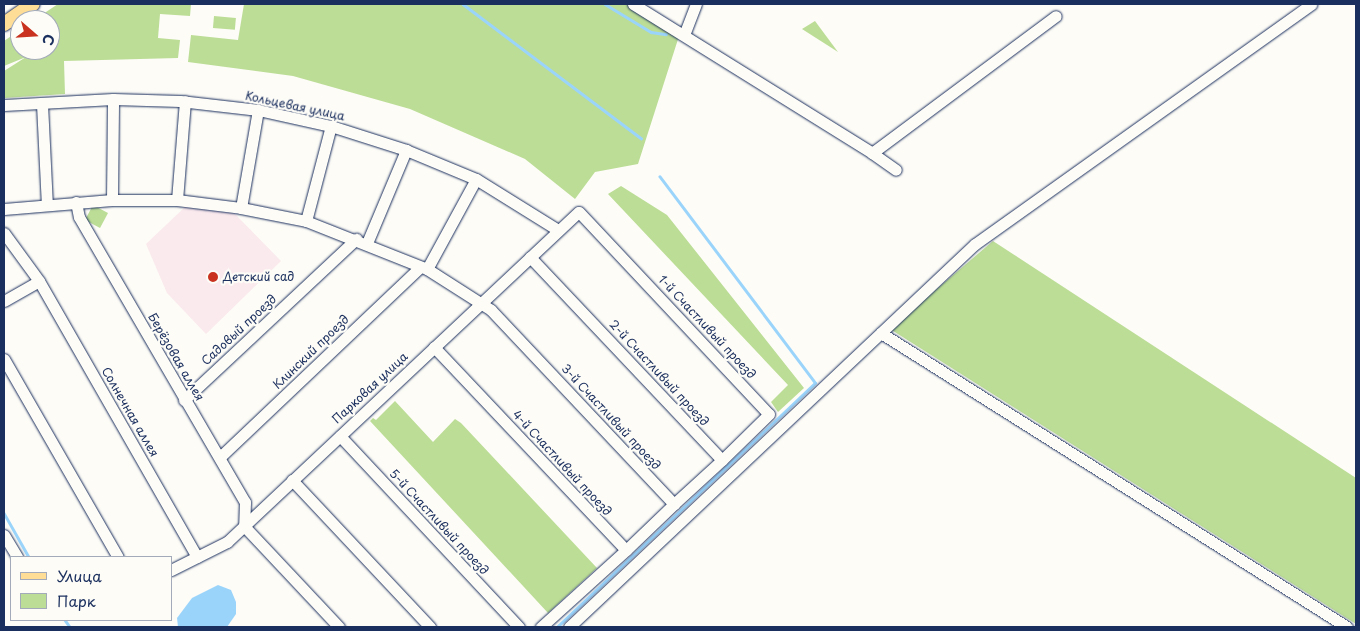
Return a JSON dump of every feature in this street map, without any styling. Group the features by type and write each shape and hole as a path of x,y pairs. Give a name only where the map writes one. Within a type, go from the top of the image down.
{"main road":[{"path":"4,24 33,4"}],"street":[{"path":"633,4 872,153 896,170"},
{"path":"684,35 696,4"},
{"path":"570,627 983,238 1311,4"},
{"path":"872,153 1056,16"},
{"path":"112,100 112,200"},
{"name":"Кольцевая улица","path":"4,105 112,100 185,101 258,110 331,126 406,150 476,179 558,230"},
{"path":"177,200 185,101"},
{"path":"42,104 47,205"},
{"path":"241,208 258,110"},
{"path":"306,221 331,126"},
{"path":"362,241 406,150"},
{"name":"Клинский проезд","path":"220,457 423,268 476,179"},
{"name":"3-й Счастливый проезд","path":"4,210 76,202 177,200 241,208 306,221 362,241 423,268 481,302 674,504"},
{"name":"Берёзовая аллея","path":"76,202 79,217 245,502 244,526"},
{"name":"Парковая улица","path":"172,570 227,542 579,212"},
{"name":"1-й Счастливый проезд","path":"579,212 770,414 722,460"},
{"name":"Солнечная аллея","path":"4,233 39,281 198,557"},
{"name":"Садовый проезд","path":"184,400 362,241"},
{"name":"2-й Счастливый проезд","path":"530,257 722,460"},
{"path":"6,299 39,281"},
{"path":"881,333 1347,627"},
{"name":"4-й Счастливый проезд","path":"434,347 626,550"},
{"path":"4,359 117,556"},
{"name":"5-й Счастливый проезд","path":"340,436 519,627"},
{"path":"541,627 722,460"},
{"path":"292,480 430,627"},
{"path":"244,526 339,627"},
{"path":"4,535 15,556"}],"shaded area":[{"name":"Детский сад","path":"185,207 234,213 281,261 206,334 167,293 146,244"}],"green space":[{"path":"58,4 191,4 190,16 160,14 158,38 180,40 178,58 64,61 65,94 4,98 4,71 21,60 60,60 60,10 49,10"},
{"path":"244,4 633,4 680,33 638,164 595,172 575,199 525,159 410,109 293,76 188,62 191,35 238,40"},
{"path":"214,16 236,18 235,30 213,28"},
{"path":"815,21 838,52 802,29"},
{"path":"10,37 10,60 19,60 4,66 4,41"},
{"path":"621,186 667,215 804,388 778,412 771,402 788,385 608,194"},
{"path":"93,205 108,213 100,228 85,220"},
{"path":"993,241 1356,478 1356,624 890,329"},
{"path":"395,401 433,442 455,419 461,423 597,568 548,613 370,421 373,418 376,420"}],"water":[{"path":"218,585 231,590 236,602 236,614 227,627 178,627 177,618 192,598"}],"waterway":[{"path":"463,4 641,138"},
{"path":"605,4 651,32 666,34"},
{"path":"557,627 815,383 660,177"},
{"path":"4,513 28,556"},
{"path":"66,621 70,627"}],"place":[{"name":"Детский сад","path":"213,277"}]}
